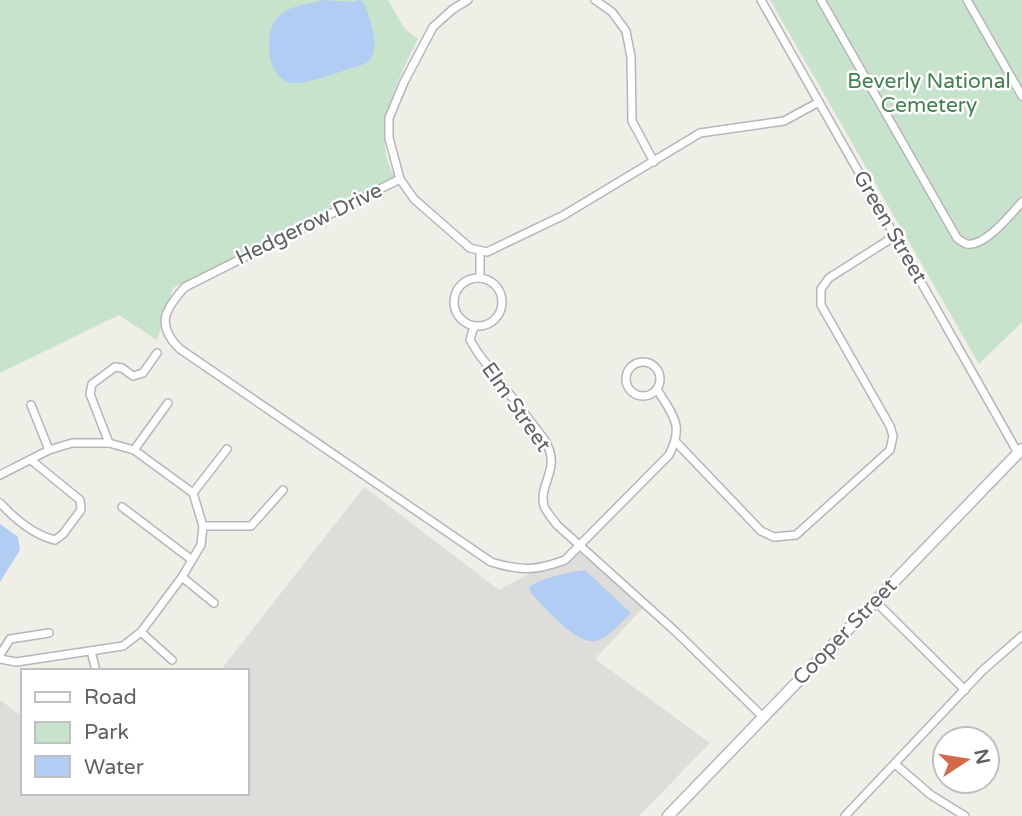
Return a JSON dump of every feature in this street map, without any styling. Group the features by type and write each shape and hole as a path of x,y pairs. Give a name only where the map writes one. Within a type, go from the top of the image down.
{"street":[{"path":"400,179 389,138 389,118 404,82 434,26 468,0"},
{"path":"596,0 612,12 626,31 631,57 632,121 654,162"},
{"name":"Green Street","path":"761,0 1020,451"},
{"path":"821,0 957,238 968,244 990,236 1022,202"},
{"path":"967,0 1022,96"},
{"path":"474,326 489,324 495,319 502,305 499,290 494,284 480,278 480,252 495,248 564,215 700,133 784,121 819,102"},
{"name":"Hedgerow Drive","path":"480,252 470,248 414,199 400,179 185,287 169,304 165,323 168,338 180,349 491,562 526,570 565,560 669,455 676,442"},
{"path":"657,389 648,395 632,392 626,382 628,370 636,363 652,364 660,378 657,389 675,418 676,442 761,531 774,537 796,534 890,450 893,436 890,426 821,305 821,289 830,277 895,236"},
{"name":"Elm Street","path":"480,278 460,285 454,306 461,319 474,326 470,340 478,353 547,443 552,454 544,508 558,525 653,611 682,631 764,716"},
{"path":"109,443 90,394 92,384 115,367 122,368 133,376 143,373 158,353"},
{"path":"134,450 168,404"},
{"path":"31,405 49,450"},
{"path":"0,475 49,450 72,443 109,443 134,450 193,492 203,526 201,545 182,577 141,632 123,646 16,662 0,657 10,639 49,633"},
{"path":"193,492 227,449"},
{"name":"Cooper Street","path":"668,816 1020,451"},
{"path":"0,503 42,537 55,540 63,534 80,510 80,500 32,460"},
{"path":"203,526 251,526 283,490"},
{"path":"122,507 192,560"},
{"path":"182,577 214,604"},
{"path":"875,601 965,690"},
{"path":"141,632 172,660"},
{"path":"845,816 1003,650 1022,636"},
{"path":"91,651 96,669"},
{"path":"895,764 924,789 965,816"}],"shaded area":[{"path":"364,487 499,590 582,545 644,607 595,659 710,743 639,816 0,816 0,700 21,716 21,795 248,795 248,669 222,669"}],"green space":[{"path":"0,0 388,0 404,28 418,39 395,89 386,125 385,143 395,177 173,288 157,340 119,315 0,373"},
{"name":"Beverly National Cemetery","path":"770,0 1022,0 1022,322 979,364"}],"water":[{"path":"324,0 360,0 364,3 374,35 374,52 365,64 316,79 291,83 276,72 272,64 269,43 273,24 288,10"},
{"path":"0,524 18,537 20,550 0,582"},
{"path":"585,570 631,613 610,633 596,641 579,637 561,624 529,588 547,578"}]}
